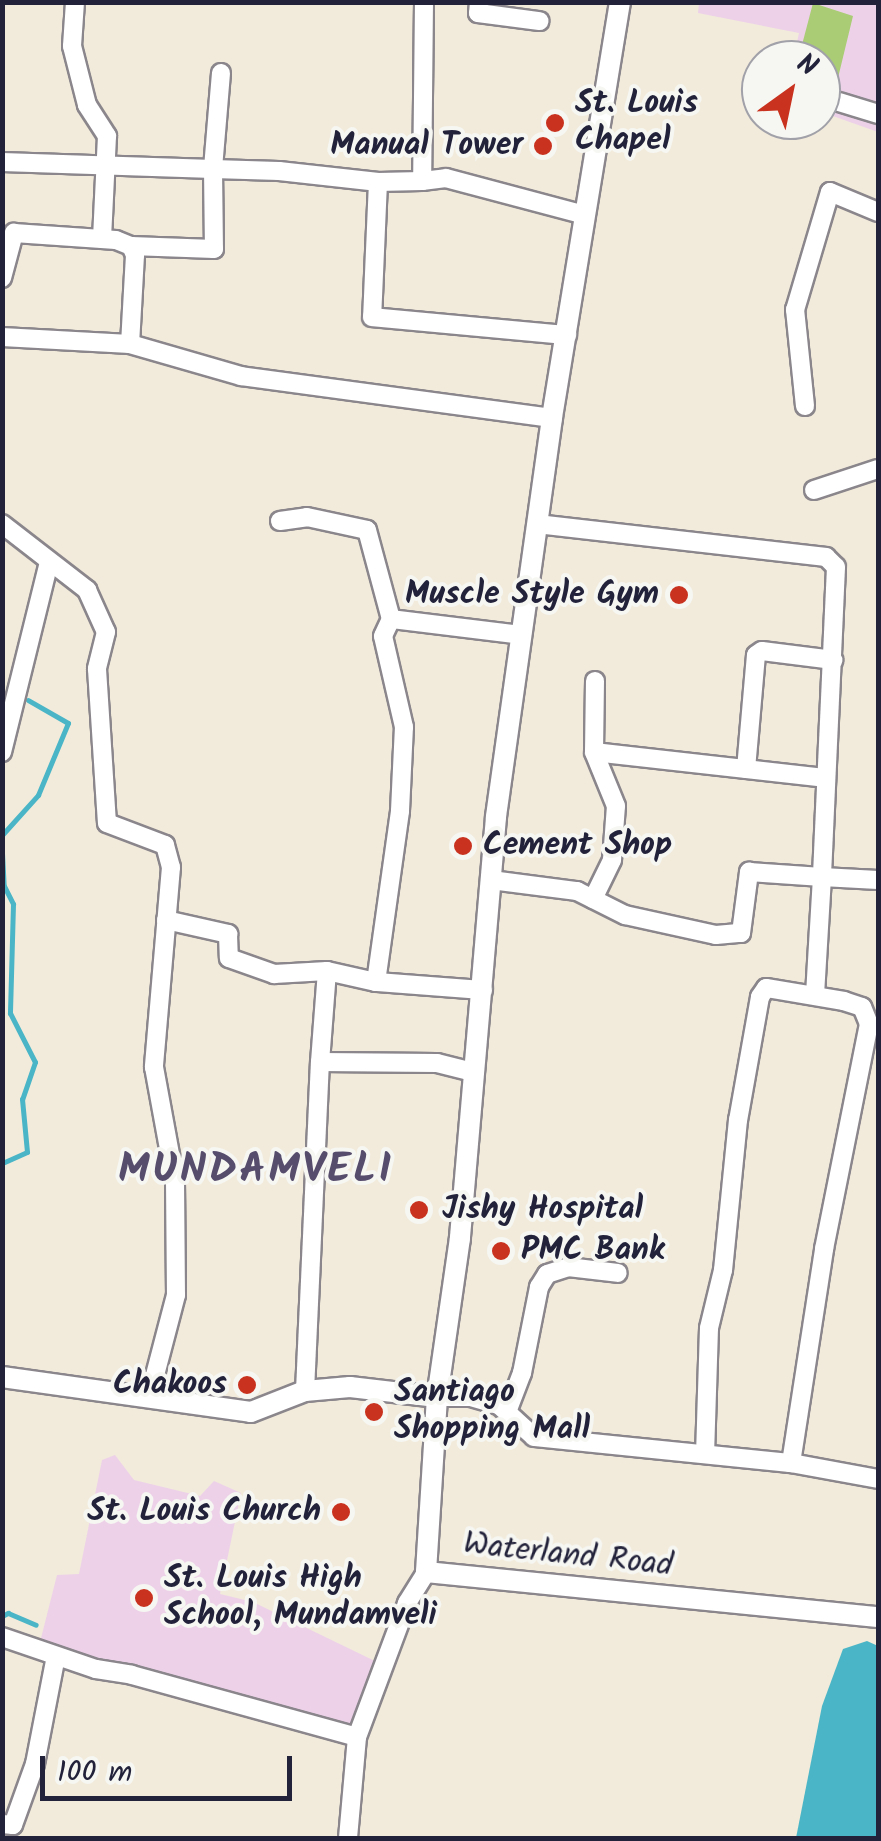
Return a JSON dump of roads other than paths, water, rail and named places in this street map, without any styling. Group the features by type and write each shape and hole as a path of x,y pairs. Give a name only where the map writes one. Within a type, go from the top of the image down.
{"main road":[{"name":"Waterland Road","path":"620,2 552,418 491,880 460,1238 437,1397 426,1572 878,1617"},
{"path":"2,1377 150,1394 251,1412 306,1390 350,1387 437,1397"}],"street":[{"path":"75,2 72,46 87,104 107,136 109,167 102,239"},
{"path":"422,181 424,2"},
{"path":"480,2 478,13 539,21"},
{"path":"2,278 14,233 102,239 131,246 214,249 214,169 221,73"},
{"path":"841,103 878,114"},
{"path":"2,162 279,170 378,182 446,178 585,215"},
{"path":"378,182 372,318 567,335"},
{"path":"804,406 796,310 830,192 878,212"},
{"path":"130,344 135,254 131,246"},
{"path":"2,336 130,344 240,376 552,418"},
{"path":"814,490 878,469"},
{"path":"280,521 307,517 367,530 391,619 384,636 404,727 400,811 376,982"},
{"path":"2,524 88,590 106,632 97,669 106,823 165,845 170,866 154,1067 176,1182 176,1295 150,1394"},
{"path":"537,524 826,556 836,567 815,996"},
{"path":"2,752 49,562"},
{"path":"391,619 522,635"},
{"path":"746,769 756,654 762,651 833,660"},
{"path":"593,898 612,860 616,806 594,752 595,681"},
{"path":"594,752 825,778"},
{"path":"491,880 577,891 640,919 730,935 741,934 750,872 878,880"},
{"path":"166,920 228,934 229,958 274,974 327,971 376,982 483,990"},
{"path":"306,1390 327,971"},
{"path":"705,1453 709,1328 723,1270 738,1120 760,997 766,988 862,1007 869,1024 824,1248 790,1462"},
{"path":"320,1062 436,1063 474,1072"},
{"path":"506,1412 522,1372 539,1287 547,1274 568,1268 618,1273"},
{"path":"437,1397 484,1399 534,1437 790,1462 878,1479"},
{"path":"348,1838 357,1737 407,1602 426,1572"},
{"path":"2,1638 357,1737"},
{"path":"2,1824 13,1825 35,1764 56,1656"}],"water":[{"path":"867,1641 878,1646 878,1838 796,1838 822,1706 843,1649"}],"waterway":[{"path":"2,835 38,795 68,723 28,700"},
{"path":"2,853 4,886 13,904 10,1013 35,1062 22,1099 27,1152 2,1163"},
{"path":"2,1616 8,1613 36,1625"}],"place":[{"name":"St. Louis Chapel","path":"555,123"},
{"name":"Manual Tower","path":"543,146"},
{"name":"Muscle Style Gym","path":"679,595"},
{"name":"Cement Shop","path":"463,846"},
{"name":"Jishy Hospital","path":"419,1210"},
{"name":"PMC Bank","path":"501,1251"},
{"name":"Chakoos","path":"247,1385"},
{"name":"Santiago Shopping Mall","path":"374,1412"},
{"name":"St. Louis Church","path":"341,1512"},
{"name":"St. Louis High School, Mundamveli","path":"144,1598"}],"district":[{"name":"MUNDAMVELI","path":"256,1171"}]}
